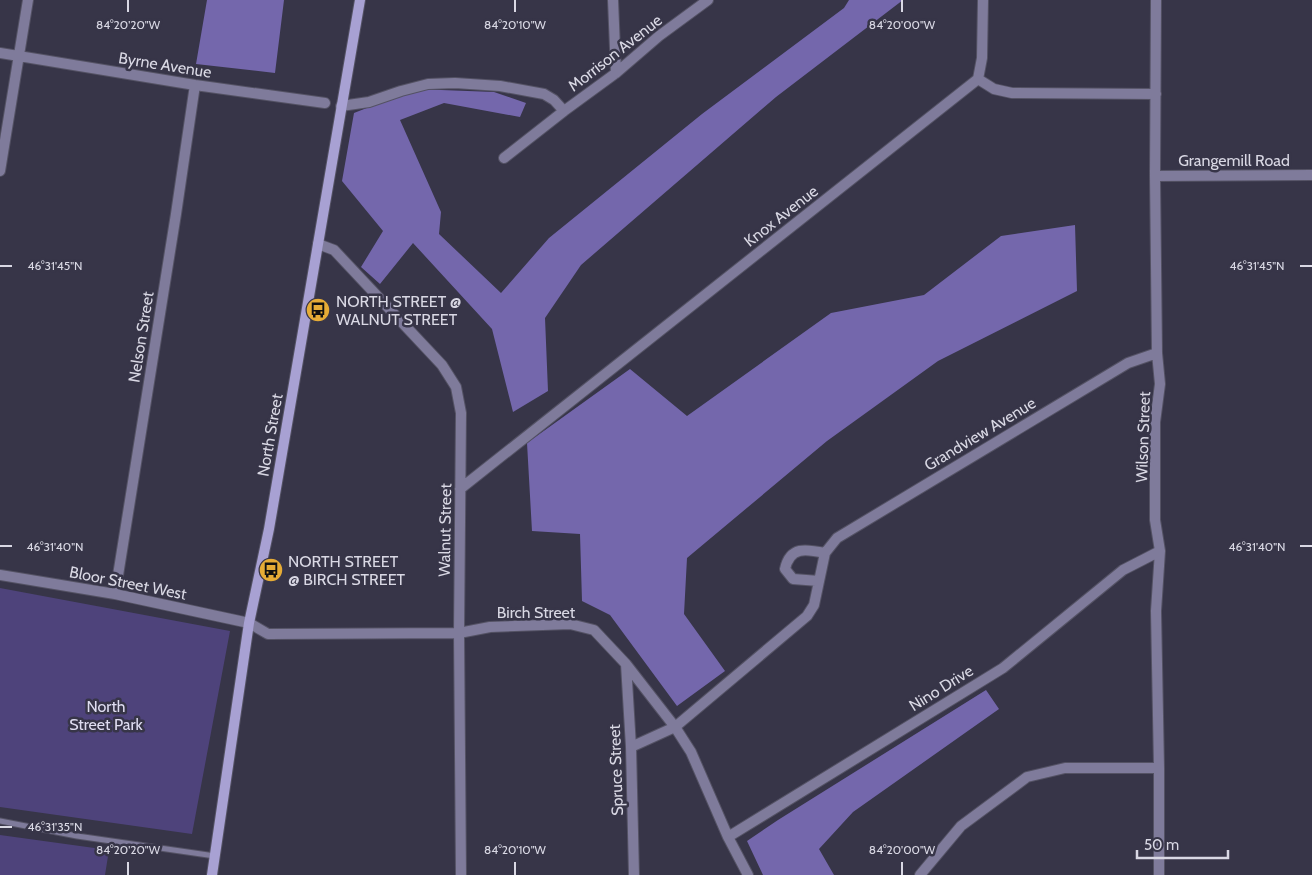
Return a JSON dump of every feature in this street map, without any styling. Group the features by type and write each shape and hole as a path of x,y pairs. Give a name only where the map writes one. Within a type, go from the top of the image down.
{"main road":[{"name":"North Street","path":"212,875 249,623 269,529 360,0"}],"street":[{"path":"0,171 28,0"},
{"path":"613,0 616,73"},
{"name":"Morrison Avenue","path":"504,158 616,73 659,36 708,0"},
{"path":"983,0 982,58 978,79 994,89 1012,93 1156,94"},
{"name":"Wilson Street","path":"1156,0 1157,353 1160,384 1155,422 1155,510 1160,551 1156,611 1160,768 1159,875"},
{"name":"Byrne Avenue","path":"0,53 195,85 325,103"},
{"name":"Knox Avenue","path":"460,489 978,79"},
{"name":"Morrison Avenue","path":"341,106 370,102 428,84 455,83 500,86 544,94 554,100 564,111"},
{"name":"Nelson Street","path":"115,594 195,85"},
{"name":"Grangemill Road","path":"1156,176 1312,175"},
{"name":"Walnut Street","path":"318,244 334,250 442,365 456,387 461,413 459,633 461,875"},
{"name":"Grandview Avenue","path":"825,552 837,538 1128,363 1157,353"},
{"path":"631,748 675,727 807,616 814,605 819,581 825,552 810,550 796,552 787,560 785,569 788,574 794,579 819,581"},
{"name":"Nino Drive","path":"728,837 1003,668 1123,570 1160,551"},
{"name":"Bloor Street West","path":"0,575 115,594 249,623"},
{"name":"Birch Street","path":"249,623 268,634 459,633 490,627 570,624 594,630 626,664 675,727 691,752 728,837 748,875"},
{"name":"Spruce Street","path":"626,664 631,748 634,875"},
{"path":"920,875 961,826 1027,777 1065,768 1160,768"}],"lane":[{"path":"0,821 78,836 216,856"}],"green space":[{"name":"North Street Park","path":"0,588 230,631 192,834 0,807"},
{"path":"0,835 109,850 105,875 0,875"}],"shaded area":[{"path":"207,0 284,0 275,73 196,64"},
{"path":"849,0 903,0 776,97 581,265 545,318 548,391 513,412 492,329 413,243 380,284 361,267 383,231 342,181 354,113 415,89 494,92 526,103 520,117 444,103 400,120 441,212 439,234 501,293 549,238 702,114 844,8"},
{"path":"1075,225 1077,291 938,361 827,441 687,558 684,614 725,671 677,706 610,615 582,601 580,534 532,531 527,443 630,369 687,416 831,313 924,295 1001,236"},
{"path":"986,690 999,709 853,812 819,849 834,875 763,875 747,841"}],"place":[{"name":"NORTH STREET @ WALNUT STREET","path":"318,310"},
{"name":"NORTH STREET @ BIRCH STREET","path":"271,570"}]}
